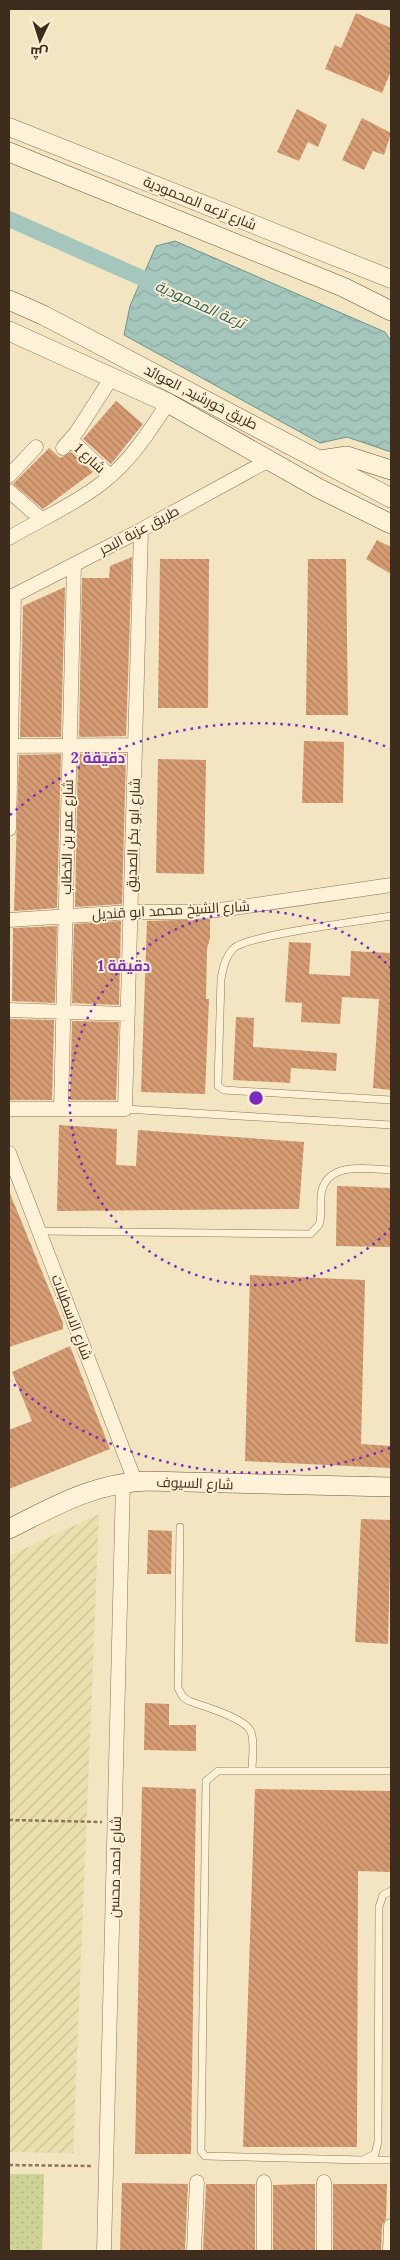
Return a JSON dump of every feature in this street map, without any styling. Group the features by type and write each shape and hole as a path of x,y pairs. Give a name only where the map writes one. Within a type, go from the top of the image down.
{"main road":[{"path":"9,143 26,159"},
{"path":"9,152 343,286 391,311"},
{"name":"طريق خورشيد, العوائد","path":"9,300 44,315 391,498"},
{"name":"طريق خورشيد, العوائد","path":"9,331 168,403 318,488 391,524"},
{"path":"320,460 347,456 391,470"},
{"name":"شارع السيوف","path":"9,1529 66,1500 98,1488 129,1482 391,1487"}],"street":[{"name":"شارع ترعه المحمودية","path":"9,126 391,279"},
{"name":"شارع 1","path":"110,476 67,444 112,377"},
{"path":"9,538 110,476 141,443 168,403"},
{"path":"9,476 36,447"},
{"name":"طريق عزبة البحر","path":"11,596 141,530 269,460"},
{"path":"9,491 41,519"},
{"name":"شارع ابو بكر الصديق","path":"125,1109 141,530"},
{"name":"شارع عمر بن الخطاب","path":"61,1109 74,565"},
{"path":"9,829 11,596"},
{"path":"10,746 135,745"},
{"name":"شارع الشيخ محمد ابو قنديل","path":"9,920 130,912 196,912 391,885"},
{"path":"9,1010 128,1014"},
{"path":"9,1110 125,1109"},
{"name":"شارع الاسطبلات","path":"9,1153 129,1482"},
{"name":"شارع احمد محسن","path":"104,2251 116,1822 129,1482"},
{"path":"194,2251 196,2182"},
{"path":"264,2182 264,2251"},
{"path":"324,2182 324,2251"},
{"path":"390,2251 391,2226"}],"lane":[{"path":"391,916 282,934 240,944 234,948 224,965 221,979 218,1082 218,1086 224,1090 391,1100"},
{"path":"125,1109 391,1125"},
{"path":"39,1231 310,1234 319,1225 322,1190 333,1174 352,1168 391,1170"},
{"path":"180,1527 176,1676 178,1688 183,1697 189,1701 239,1720 248,1728 252,1735 252,1771"},
{"path":"391,1771 218,1771 211,1775 205,1788 201,2151 205,2156 212,2157 391,2160"},
{"path":"363,2160 371,2158 377,2150 380,1907 383,1895 391,1891"}],"path":[{"path":"9,1820 116,1822"},
{"path":"9,2165 106,2166"}],"shaded area":[{"path":"99,1514 73,2153 9,2152 9,1556"}],"green space":[{"path":"9,2174 44,2174 42,2251 9,2251"}],"water":[{"path":"175,241 385,332 391,341 391,452 347,437 320,443 124,335 130,306 156,246"}],"building":[{"path":"356,13 391,28 391,71 382,93 325,69 335,45 341,48"},
{"path":"297,109 327,125 318,147 308,142 299,161 277,152"},
{"path":"362,118 391,133 384,155 373,151 364,170 342,160"},
{"path":"116,401 143,424 111,464 83,439"},
{"path":"49,448 60,458 71,452 93,472 43,509 13,484"},
{"path":"377,540 391,547 391,574 366,559"},
{"path":"132,557 126,736 79,737 82,578 109,578 110,566"},
{"path":"160,559 209,559 208,708 158,708"},
{"path":"308,559 346,559 348,715 306,715"},
{"path":"65,587 61,737 20,737 23,606"},
{"path":"304,741 344,742 343,803 302,803"},
{"path":"61,754 57,908 14,911 19,755"},
{"path":"78,754 126,754 122,904 75,907"},
{"path":"158,759 206,760 204,874 156,873"},
{"path":"210,919 210,938 207,949 206,999 209,999 205,1094 141,1092 147,921"},
{"path":"121,921 119,1005 72,1003 74,924"},
{"path":"57,926 55,1003 12,1001 13,928"},
{"path":"289,942 311,943 309,974 350,976 351,951 391,953 391,1090 373,1088 379,999 342,997 340,1024 301,1022 302,1003 285,1002"},
{"path":"236,1017 254,1018 253,1047 337,1053 336,1071 291,1068 290,1083 233,1080"},
{"path":"9,1019 54,1020 52,1100 9,1100"},
{"path":"72,1021 119,1022 116,1100 70,1100"},
{"path":"59,1125 117,1129 116,1165 136,1166 138,1130 304,1142 299,1209 57,1211"},
{"path":"337,1186 391,1188 391,1247 336,1246"},
{"path":"9,1191 63,1323 63,1329 9,1347"},
{"path":"250,1275 365,1280 361,1444 391,1446 391,1468 245,1461"},
{"path":"70,1346 110,1449 9,1489 9,1430 32,1421 12,1372"},
{"path":"361,1519 391,1520 388,1644 355,1642"},
{"path":"148,1530 172,1531 171,1574 147,1574"},
{"path":"145,1703 169,1704 169,1725 196,1725 196,1751 144,1750"},
{"path":"142,1787 196,1789 191,2154 135,2154"},
{"path":"255,1789 391,1791 391,1872 358,1871 357,2147 243,2147"},
{"path":"122,2183 188,2184 185,2251 120,2251"},
{"path":"206,2184 255,2184 255,2251 203,2251"},
{"path":"315,2184 315,2251 273,2251 273,2185"},
{"path":"333,2184 387,2184 386,2219 382,2226 381,2251 333,2251"}],"waterway":[{"name":"ترعة المحمودية","path":"9,219 162,287"}]}
